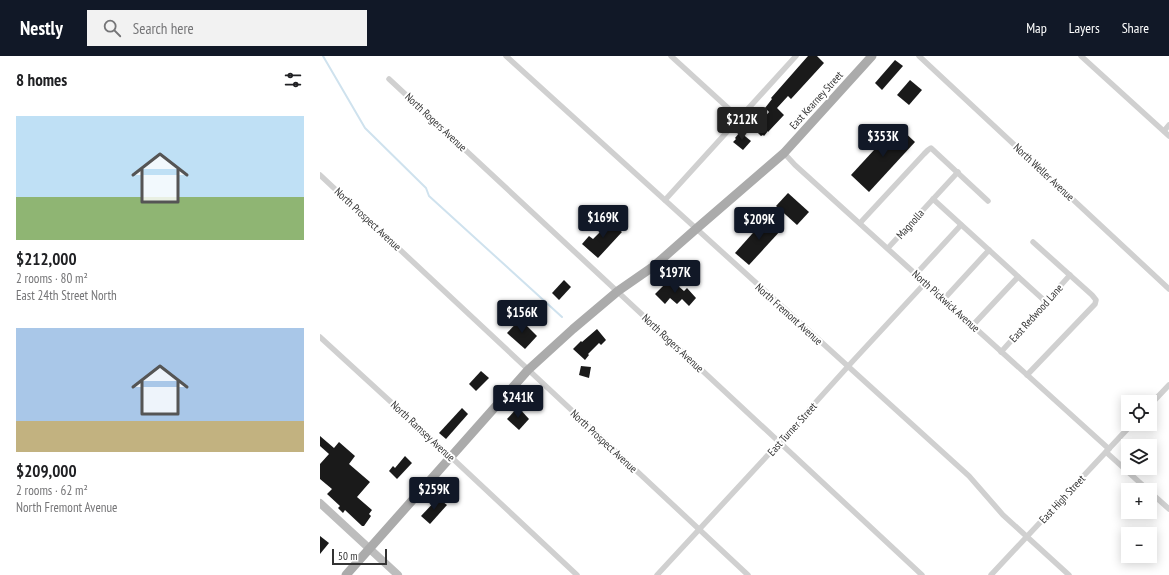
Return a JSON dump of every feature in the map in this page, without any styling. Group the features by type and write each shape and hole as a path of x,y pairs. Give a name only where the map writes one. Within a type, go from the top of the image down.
{"main road":[{"name":"East Kearney Street","path":"346,575 528,370 573,329 618,291 654,266 784,153 872,56"},
{"path":"320,503 398,575"}],"street":[{"name":"North Fremont Avenue","path":"506,56 969,476 1003,515 1069,575"},
{"path":"671,56 739,118"},
{"path":"665,200 796,56"},
{"name":"North Weller Avenue","path":"919,56 1169,289"},
{"path":"1081,56 1169,136"},
{"name":"North Rogers Avenue","path":"389,79 922,575"},
{"path":"1164,131 1169,125"},
{"path":"860,223 931,148 935,150 988,201"},
{"name":"North Pickwick Avenue","path":"784,153 795,165 973,325 1141,483"},
{"name":"Magnolla","path":"888,248 958,172"},
{"name":"North Prospect Avenue","path":"320,175 748,575"},
{"path":"933,199 1046,302"},
{"path":"916,274 961,225"},
{"name":"East Redwood Lane","path":"1002,352 1070,275 1033,242"},
{"path":"944,300 989,250"},
{"path":"1027,375 1095,304 1096,300 1092,295 1070,275"},
{"path":"973,325 1018,277"},
{"name":"East Turner Street","path":"657,575 926,282"},
{"name":"North Ramsey Avenue","path":"320,337 577,575"},
{"path":"1157,398 1169,385"},
{"name":"East High Street","path":"992,575 1126,431"},
{"path":"1157,498 1169,509"}],"building":[{"path":"808,56 817,56 824,63 791,99 788,96 777,108 784,115 764,136 761,136 754,129 769,112 765,108 772,99 771,98"},
{"path":"895,60 903,66 882,90 875,83"},
{"path":"910,80 922,90 909,105 897,95"},
{"path":"897,125 915,142 869,192 851,175"},
{"path":"740,132 751,141 743,150 733,142"},
{"path":"788,193 809,212 797,225 776,206"},
{"path":"768,216 782,229 749,265 735,253"},
{"path":"605,218 622,232 598,258 582,244 589,236 593,239 604,228 600,224"},
{"path":"670,279 684,291 687,288 696,298 689,306 682,299 677,304 670,298 665,304 655,294"},
{"path":"564,280 571,287 559,300 552,293"},
{"path":"520,319 537,336 525,349 507,333"},
{"path":"597,329 606,340 601,345 599,343 588,354 589,355 585,360 573,349"},
{"path":"581,366 591,367 589,378 579,375"},
{"path":"481,371 489,378 476,391 469,384"},
{"path":"518,407 529,419 519,430 507,419"},
{"path":"462,408 468,414 446,439 439,433"},
{"path":"320,436 334,448 339,442 355,456 349,464 370,482 357,497 372,510 369,514 371,516 364,526 362,526 345,510 343,513 338,508 340,506 327,494 332,489 320,479 320,464 329,454 320,446"},
{"path":"405,456 412,463 397,479 389,471 393,466 395,468"},
{"path":"438,498 447,505 430,524 421,516"},
{"path":"320,536 329,543 320,554"}],"waterway":[{"path":"323,56 365,128 426,188 429,196 562,317"}]}
